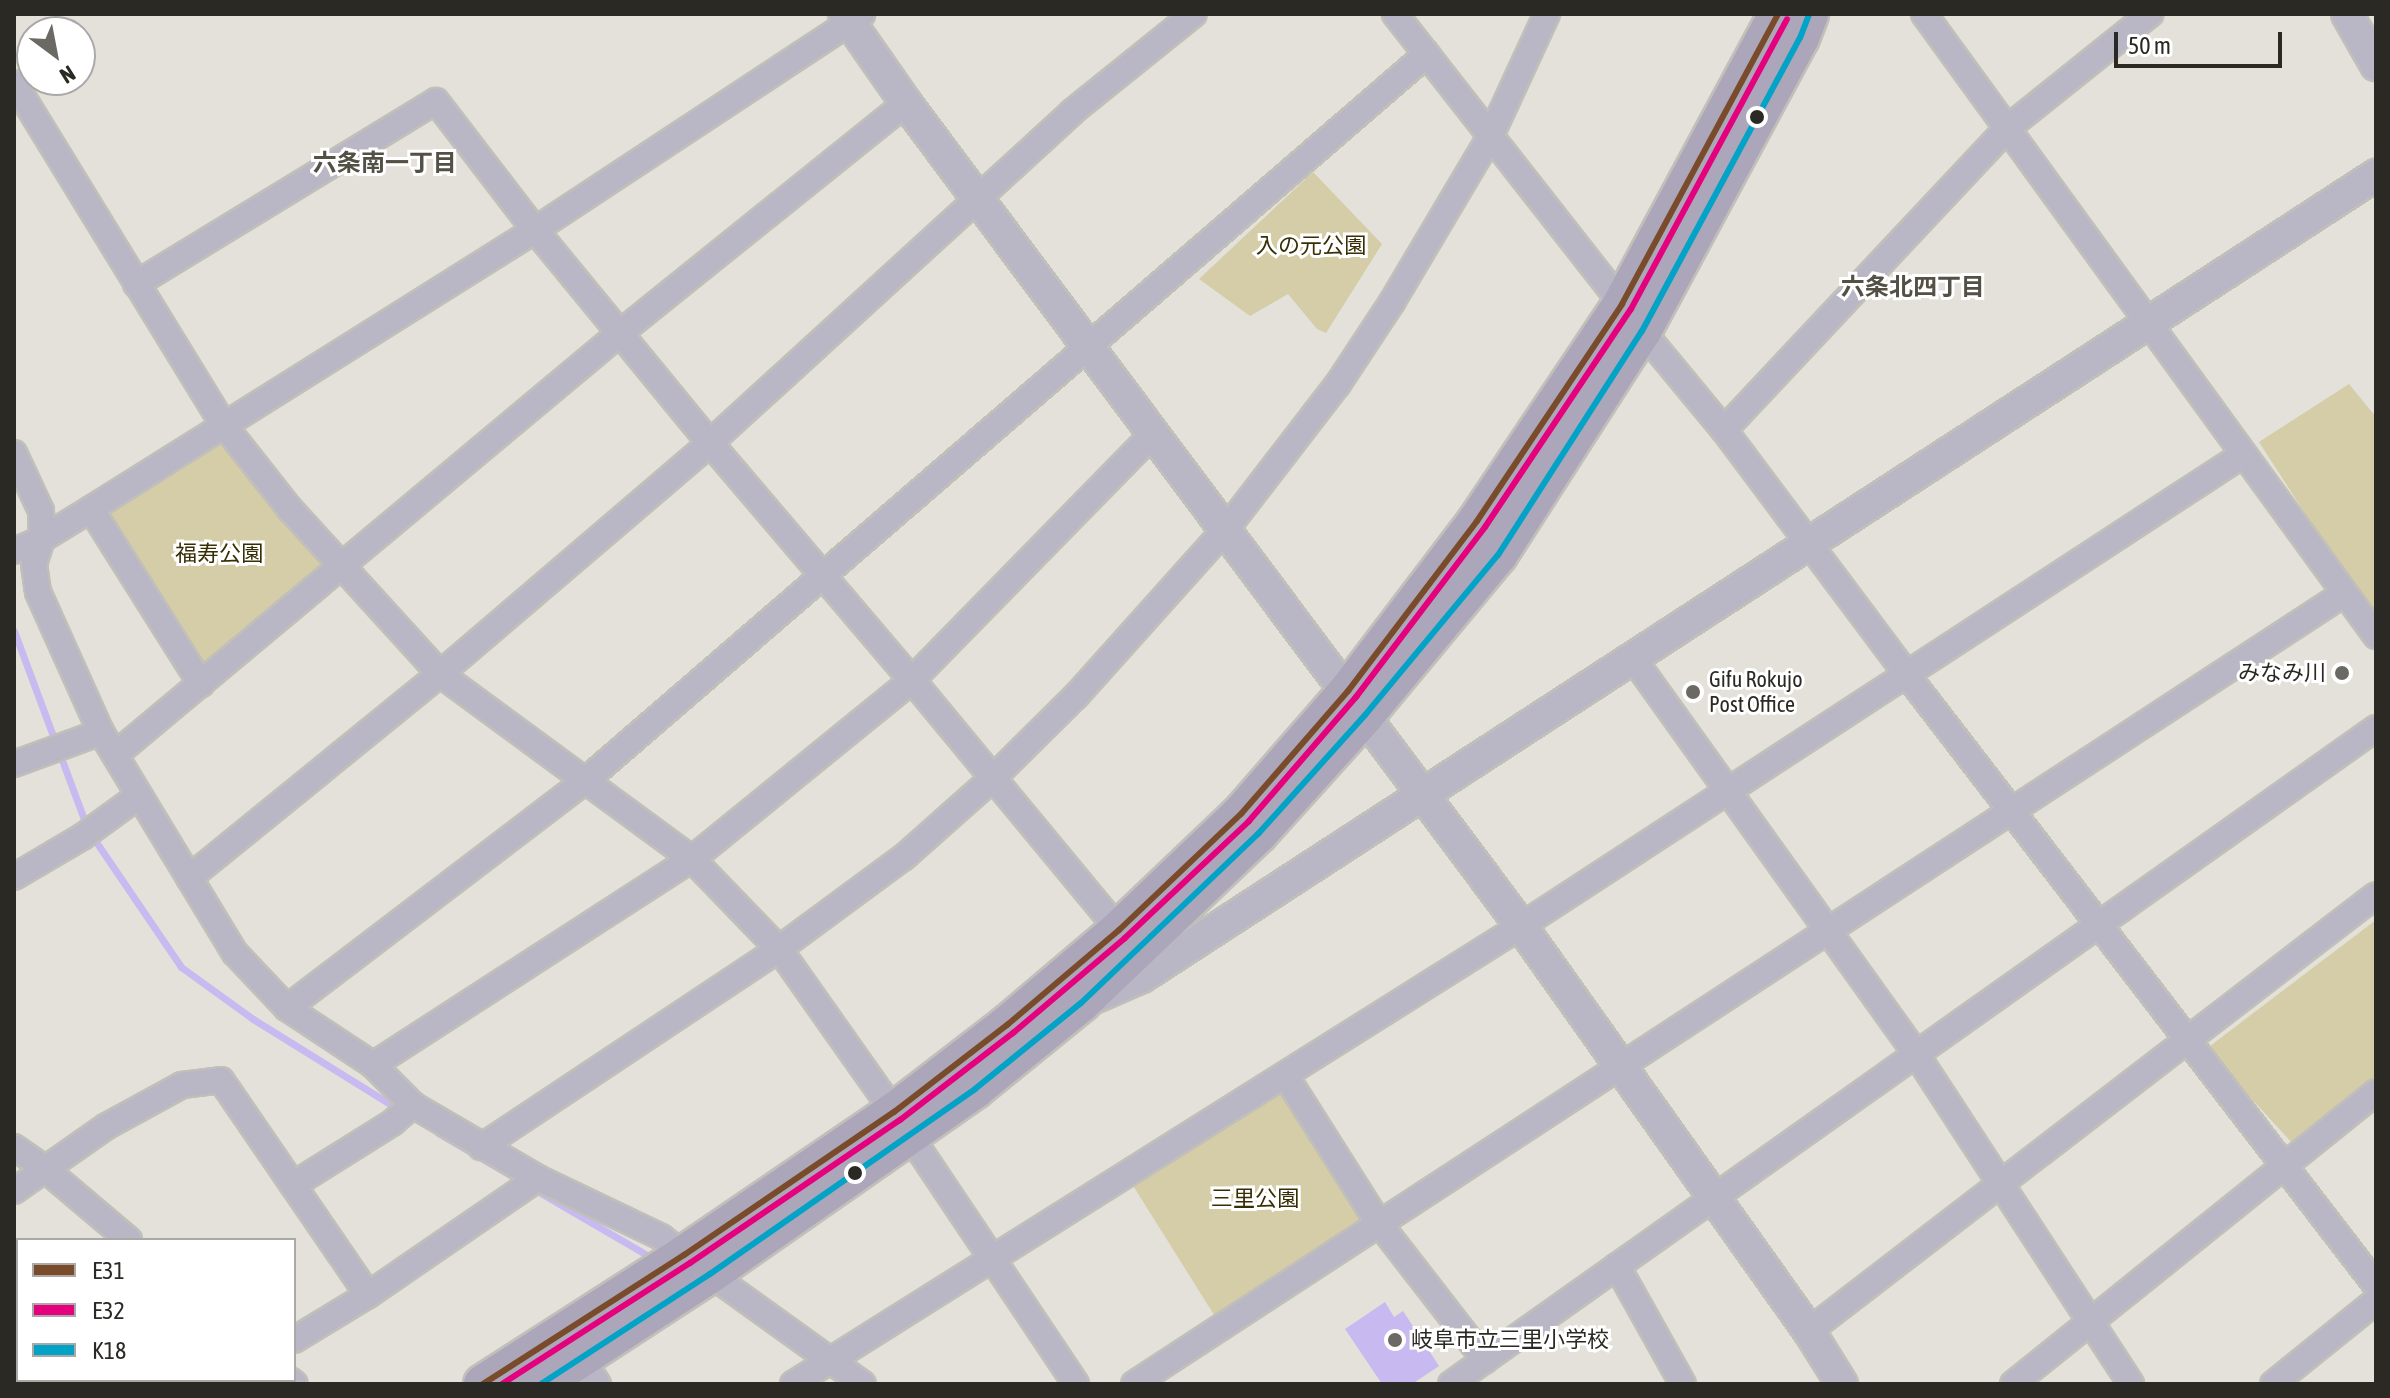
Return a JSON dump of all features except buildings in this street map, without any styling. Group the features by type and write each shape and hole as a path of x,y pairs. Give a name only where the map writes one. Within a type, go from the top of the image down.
{"main road":[{"path":"1632,318 1778,14"},
{"path":"483,1384 697,1264 901,1123 1007,1025 1119,930 1357,703 1498,555 1632,318 1800,38 1809,14"},
{"path":"901,1123 975,1089 1081,1003 1258,834 1357,703"},
{"path":"541,1384 590,1371 697,1264"}],"street":[{"path":"189,878 440,674 710,443 1072,112 1194,14"},
{"path":"1395,14 1632,318 1724,430 1907,675 2376,1285"},
{"path":"481,1147 779,949 904,857 992,779 1076,696 1227,528 1354,360 1491,135 1547,14"},
{"path":"1924,14 2376,636"},
{"path":"2347,14 2376,65"},
{"path":"1724,430 2009,127 2144,16"},
{"path":"14,551 42,539 91,509 535,230 852,17 906,103 1227,528 1521,926 1809,1331 1842,1384"},
{"path":"287,1008 586,780 1427,54"},
{"path":"14,83 223,424 339,565 440,674 692,859 779,949 901,1123 1076,1384"},
{"path":"136,284 436,101 535,230 710,443 1119,930"},
{"path":"116,754 620,333 906,103"},
{"path":"1081,1003 1142,977 2376,175"},
{"path":"373,1065 692,859 912,680 1155,432"},
{"path":"14,453 41,511 42,539 34,564 38,592 101,732 116,754 137,797 235,953 287,1008 373,1065 413,1105 538,1178 661,1237 863,1384"},
{"path":"793,1384 1521,926 2244,454"},
{"path":"91,509 201,684"},
{"path":"1134,1384 1620,1063 2345,593"},
{"path":"1632,657 1916,1054 2131,1384"},
{"path":"1451,1384 2376,728"},
{"path":"14,764 101,732"},
{"path":"14,877 82,837 137,797"},
{"path":"1809,1331 2376,895"},
{"path":"1285,1075 1378,1222 1485,1360"},
{"path":"14,1191 107,1126 182,1085 221,1080 368,1295"},
{"path":"2013,1384 2376,1092"},
{"path":"293,1185 392,1123 413,1105"},
{"path":"14,1147 45,1169 126,1238"},
{"path":"296,1339 368,1295 538,1178"},
{"path":"1617,1266 1683,1384"},
{"path":"2273,1384 2376,1301"}],"green space":[{"name":"入の元公園","path":"1313,172 1382,244 1326,333 1317,329 1288,294 1250,316 1199,279"},
{"path":"2349,384 2376,417 2376,624 2259,442"},
{"name":"福寿公園","path":"223,429 333,564 202,678 95,510"},
{"path":"2376,920 2376,1076 2293,1144 2206,1049"},
{"name":"三里公園","path":"1285,1075 1378,1222 1221,1326 1127,1176"}],"shaded area":[{"path":"1385,1302 1394,1317 1403,1311 1439,1366 1412,1384 1382,1384 1345,1329"}],"waterway":[{"path":"14,631 88,830 181,967 253,1019 400,1110"},
{"path":"438,1133 647,1255"}],"transit line":[{"name":"E31","path":"483,1384 684,1255 894,1112 1007,1025 1119,930 1241,814 1348,691 1477,521 1622,304 1778,14"},
{"name":"K18","path":"541,1384 710,1274 975,1089 1081,1003 1258,834 1365,715 1498,555 1642,331 1800,38 1809,14"},
{"name":"E32","path":"502,1384 690,1263 900,1120 1013,1033 1125,938 1249,821 1356,697 1485,527 1631,309 1787,19"}],"place":[{"name":"みなみ川","path":"2342,673"},
{"name":"Gifu Rokujo Post Office","path":"1693,692"},
{"name":"岐阜市立三里小学校","path":"1395,1340"}],"district":[{"name":"六条南一丁目","path":"385,163"},
{"name":"六条北四丁目","path":"1913,287"}]}
